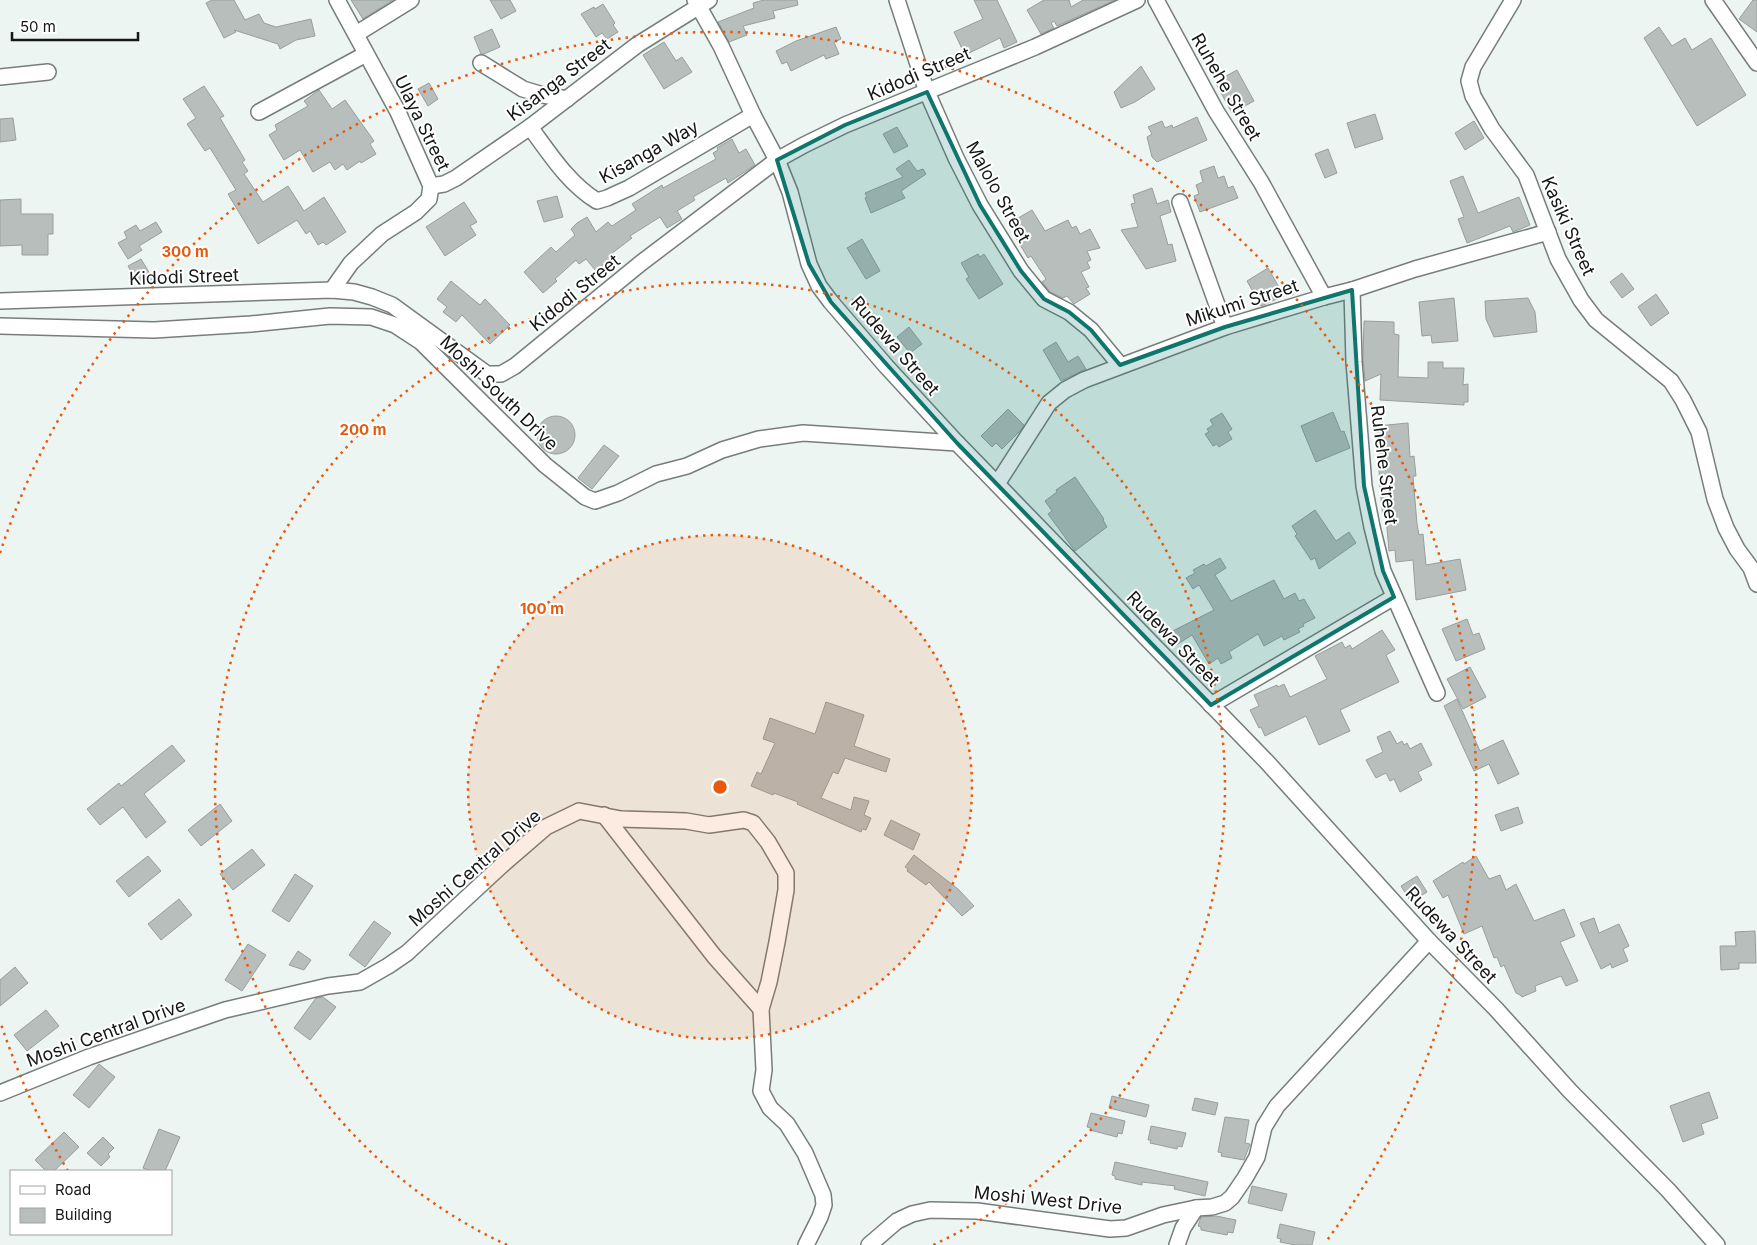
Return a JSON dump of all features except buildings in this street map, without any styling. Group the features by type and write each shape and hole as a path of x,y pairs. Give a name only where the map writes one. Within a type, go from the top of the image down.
{"street":[{"name":"Ulaya Street","path":"332,290 351,263 382,234 416,212 429,199 431,186 398,112 337,0"},
{"path":"356,34 411,0"},
{"name":"Malolo Street","path":"897,0 927,92 956,158 980,205 1021,271 1044,299 1070,312 1091,330 1120,365"},
{"name":"Kidodi Street","path":"0,302 332,290 363,295 392,306 487,374 501,374 515,366 641,263 777,160 845,126 1035,47 1137,0"},
{"name":"Ruhehe Street","path":"1156,0 1216,111 1261,182 1324,296"},
{"name":"Kasiki Street","path":"1514,0 1473,67 1469,81 1473,96 1492,129 1526,175 1558,259 1581,300 1596,320 1670,381 1683,400 1699,432 1715,499 1726,528 1737,549 1751,568 1757,584"},
{"path":"1713,0 1757,63"},
{"name":"Kisanga Street","path":"431,186 444,184 456,178 530,127 637,45 701,2"},
{"name":"Rudewa Street","path":"701,2 753,115 777,160 790,192 809,264 819,286 831,302 886,366 957,443 1267,762 1429,940 1496,1009 1570,1091 1668,1190 1717,1245"},
{"path":"259,112 366,54"},
{"path":"481,63 523,89 567,99"},
{"path":"0,77 48,72"},
{"name":"Kisanga Way","path":"530,127 562,170 586,194 597,200 607,198 629,188 753,115"},
{"path":"1180,202 1225,327"},
{"name":"Mikumi Street","path":"997,484 1049,403 1065,390 1120,365 1225,327 1324,296 1352,290 1415,269 1548,232"},
{"name":"Ruhehe Street","path":"1352,290 1354,362 1364,486 1372,527 1383,571 1437,693"},
{"name":"Moshi South Drive","path":"0,326 154,330 251,324 330,316 371,317 395,325 420,342 545,464 585,497 595,501 618,493 656,474 687,466 722,450 759,439 803,433 957,443"},
{"path":"1211,705 1394,597"},
{"name":"Moshi Central Drive","path":"0,1093 89,1057 224,1010 328,986 360,982 408,953 501,866 546,827 579,811 621,819 686,821 709,825 744,820 753,823 768,842 786,872 786,890 769,982 761,1009 764,1070 761,1091 770,1108 787,1124 805,1153 823,1196 824,1204 820,1217 806,1245"},
{"path":"604,815 714,956 761,1009"},
{"name":"Moshi West Drive","path":"870,1245 897,1220 930,1210 977,1211 1110,1229 1126,1228 1163,1215 1225,1203 1232,1197 1257,1157 1264,1127 1277,1106 1429,940"},
{"path":"1177,1245 1183,1228 1196,1208"}],"highlighted area":[{"path":"927,92 980,205 1021,271 1044,299 1069,312 1091,330 1120,365 1225,327 1352,290 1364,486 1383,571 1394,597 1211,705 957,443 831,302 809,264 777,160 845,125"}]}
